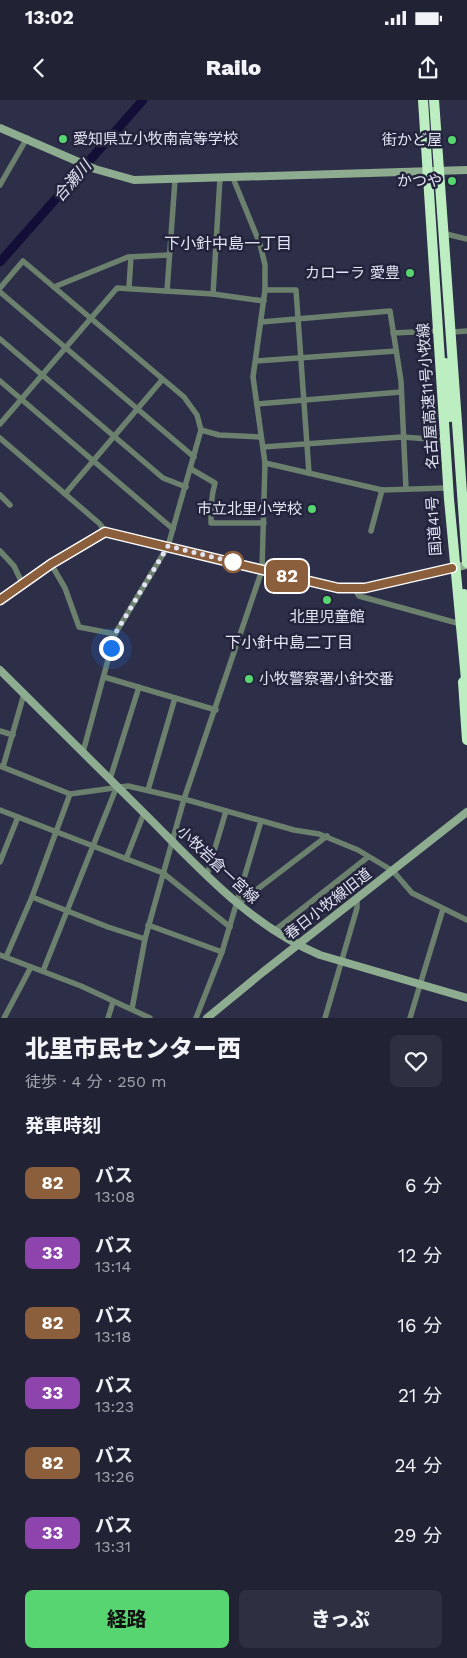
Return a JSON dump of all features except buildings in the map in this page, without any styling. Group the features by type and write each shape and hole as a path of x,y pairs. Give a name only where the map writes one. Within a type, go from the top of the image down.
{"highway":[{"name":"国道41号","path":"418,100 452,568 467,740"},
{"name":"名古屋高速11号小牧線","path":"423,100 449,489 467,690"},
{"name":"名古屋高速11号小牧線","path":"436,100 467,564"},
{"path":"436,100 467,522"},
{"path":"427,226 435,253 467,637"}],"street":[{"path":"0,128 27,138 95,169 134,180 467,170"},
{"path":"0,184 27,138"},
{"path":"213,294 220,178"},
{"path":"132,1009 148,926 184,799 216,710 262,570 265,463 253,377 264,300 265,265 260,244 233,178"},
{"path":"167,291 175,180"},
{"path":"446,234 467,239"},
{"path":"54,288 131,257 169,255"},
{"path":"129,288 131,257"},
{"path":"83,752 115,634 168,546 186,487 191,469 201,430 197,415 184,397 23,261 0,290 65,348 194,457"},
{"path":"0,424 117,288 213,294 264,300"},
{"path":"265,290 296,290 309,473"},
{"path":"261,322 390,311 401,392 406,489"},
{"path":"393,332 436,331"},
{"path":"453,332 467,331"},
{"path":"0,339 163,478 186,487"},
{"path":"256,361 396,351"},
{"path":"65,494 162,380"},
{"path":"0,382 173,529"},
{"path":"257,404 401,392"},
{"path":"201,430 219,435 262,437"},
{"path":"263,447 402,436 443,440"},
{"path":"0,438 100,524 105,532"},
{"path":"265,463 382,490 446,488"},
{"path":"191,469 215,483 210,500 213,509 211,523 264,523"},
{"path":"371,531 382,490"},
{"path":"0,495 10,505"},
{"path":"0,600 51,564 105,532 338,588 354,588 467,564"},
{"path":"0,551 14,566 23,584"},
{"path":"51,564 65,588 79,627 115,634"},
{"path":"354,588 359,596 408,608 452,624 457,623"},
{"name":"小牧岩倉一宮線","path":"0,670 207,875 238,904 274,932 297,945 341,962 467,998"},
{"path":"104,677 216,710"},
{"path":"110,779 139,687"},
{"path":"24,694 2,767 70,794 117,786 148,790 261,821 327,836 393,871 412,893 467,920"},
{"path":"148,790 175,698"},
{"path":"0,730 12,735"},
{"path":"43,971 117,786"},
{"path":"70,794 32,897 3,956 43,971 150,1018"},
{"path":"0,810 163,874 230,928"},
{"path":"207,875 226,811"},
{"name":"春日小牧線旧道","path":"207,1018 467,812"},
{"path":"126,859 144,813"},
{"path":"0,862 18,817"},
{"path":"196,1018 222,952 238,904 261,821"},
{"path":"238,904 327,836"},
{"path":"274,932 368,857"},
{"path":"32,897 67,912 145,939"},
{"path":"325,1018 357,908 357,900"},
{"path":"410,1018 443,909"},
{"path":"148,926 222,952"},
{"path":"4,1018 31,966"},
{"path":"108,1018 114,1002"}],"waterway":[{"name":"合瀬川","path":"0,262 143,100"}],"bus line":[{"name":"82","path":"0,600 51,564 105,532 338,588 365,588 452,568"}],"place":[{"name":"愛知県立小牧南高等学校","path":"63,139"},
{"name":"街かど屋","path":"452,140"},
{"name":"かつや","path":"452,181"},
{"name":"カローラ 愛豊","path":"410,273"},
{"name":"市立北里小学校","path":"312,509"},
{"name":"北里児童館","path":"327,600"},
{"name":"小牧警察署小針交番","path":"249,679"}],"district":[{"name":"下小針中島一丁目","path":"228,243"},
{"name":"下小針中島二丁目","path":"289,642"}],"route":[{"path":"111,648 115,634 168,546 233,562"}]}
